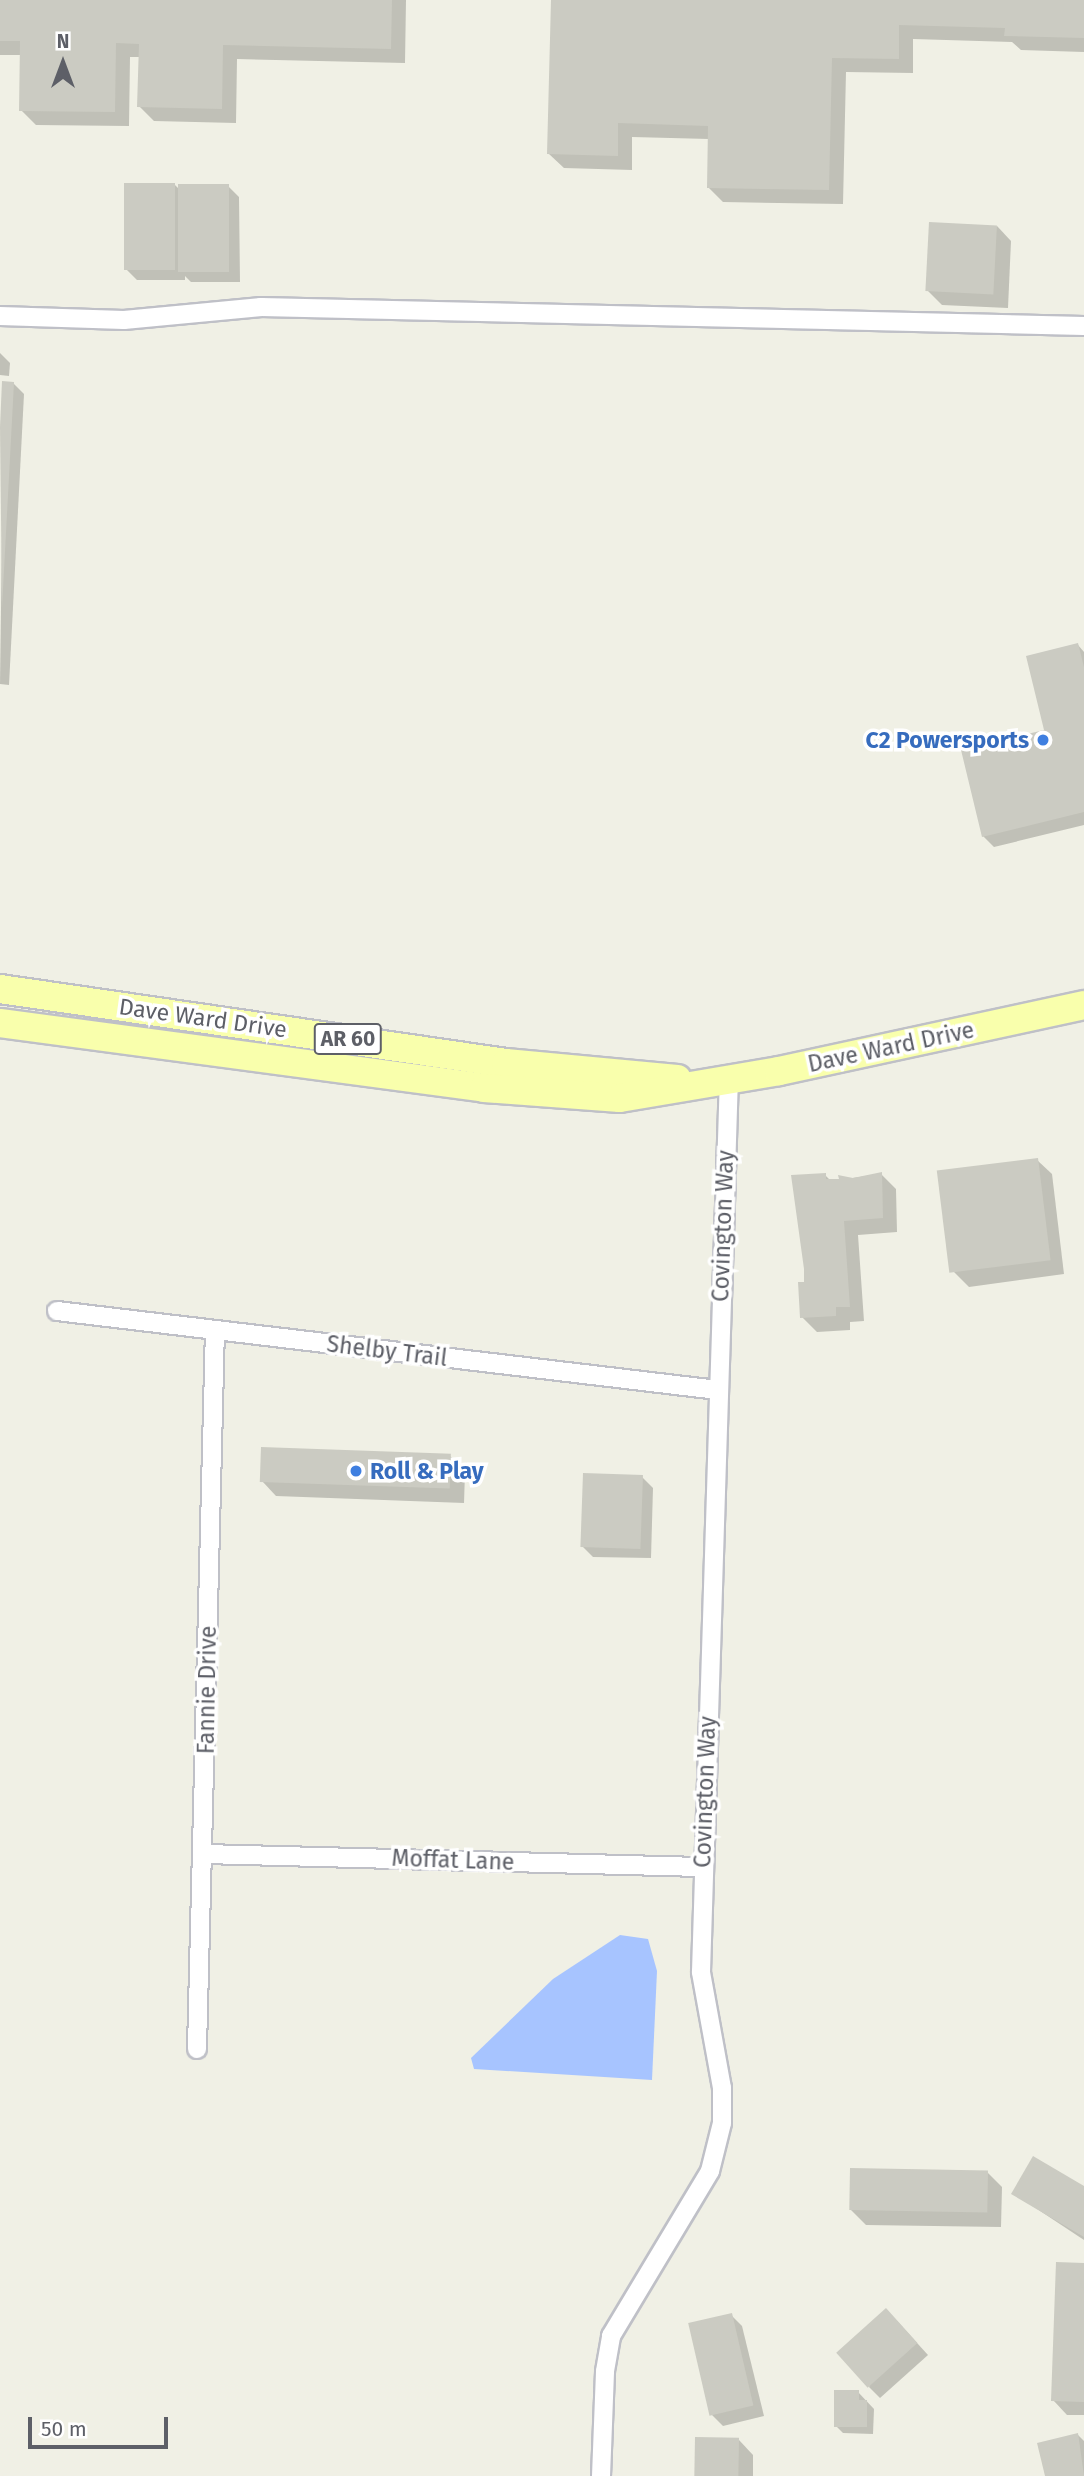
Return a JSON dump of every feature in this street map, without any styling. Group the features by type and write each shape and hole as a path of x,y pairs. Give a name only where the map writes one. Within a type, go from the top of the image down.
{"main road":[{"name":"Dave Ward Drive","path":"0,989 506,1063 697,1082"},
{"name":"Dave Ward Drive","path":"0,1023 484,1088 620,1098 697,1082 779,1071 1084,1005"}],"street":[{"path":"0,316 124,320 261,307 1084,326"},
{"name":"Covington Way","path":"601,2476 604,2371 611,2336 710,2171 722,2123 722,2088 701,1972 702,1867 729,1078"},
{"name":"Shelby Trail","path":"57,1311 718,1390"},
{"name":"Fannie Drive","path":"197,2049 204,1854 215,1330"},
{"name":"Moffat Lane","path":"204,1854 702,1867"}],"water":[{"path":"620,1935 648,1939 657,1971 652,2080 474,2069 471,2058 553,1979"}],"building":[{"path":"0,0 392,0 391,49 223,45 222,109 137,107 139,44 116,43 115,112 19,111 20,41 0,41"},
{"path":"551,0 1084,0 1084,38 1004,36 1005,28 899,25 899,59 832,58 829,190 707,188 708,126 618,123 618,156 547,154"},
{"path":"124,183 175,183 175,270 124,270"},
{"path":"178,184 229,184 229,272 178,272"},
{"path":"929,222 997,226 993,294 925,291"},
{"path":"2,381 14,382 2,607 0,427"},
{"name":"C2 Powersports","path":"1078,643 1084,667 1084,812 982,837 961,750 1044,730 1026,656"},
{"path":"1038,1158 1051,1260 949,1273 937,1170"},
{"path":"882,1172 883,1218 844,1221 850,1307 836,1307 836,1316 800,1318 798,1282 804,1282 804,1269 791,1175 826,1173 826,1179 839,1179 838,1175 853,1178"},
{"path":"261,1447 451,1454 450,1489 260,1482"},
{"path":"583,1473 643,1475 640,1549 580,1547"},
{"path":"1033,2156 1084,2186 1084,2237 1011,2194"},
{"path":"850,2168 988,2170 987,2212 849,2210"},
{"path":"1056,2262 1084,2263 1084,2402 1051,2401"},
{"path":"886,2308 917,2343 868,2388 836,2353"},
{"path":"732,2313 753,2406 710,2416 688,2323"},
{"path":"834,2390 859,2390 859,2400 867,2400 867,2427 834,2427"},
{"path":"1078,2433 1084,2476 1045,2476 1037,2443"},
{"path":"695,2437 739,2438 738,2476 694,2476"}],"place":[{"name":"C2 Powersports","path":"1043,740"},
{"name":"Roll & Play","path":"356,1471"}]}
